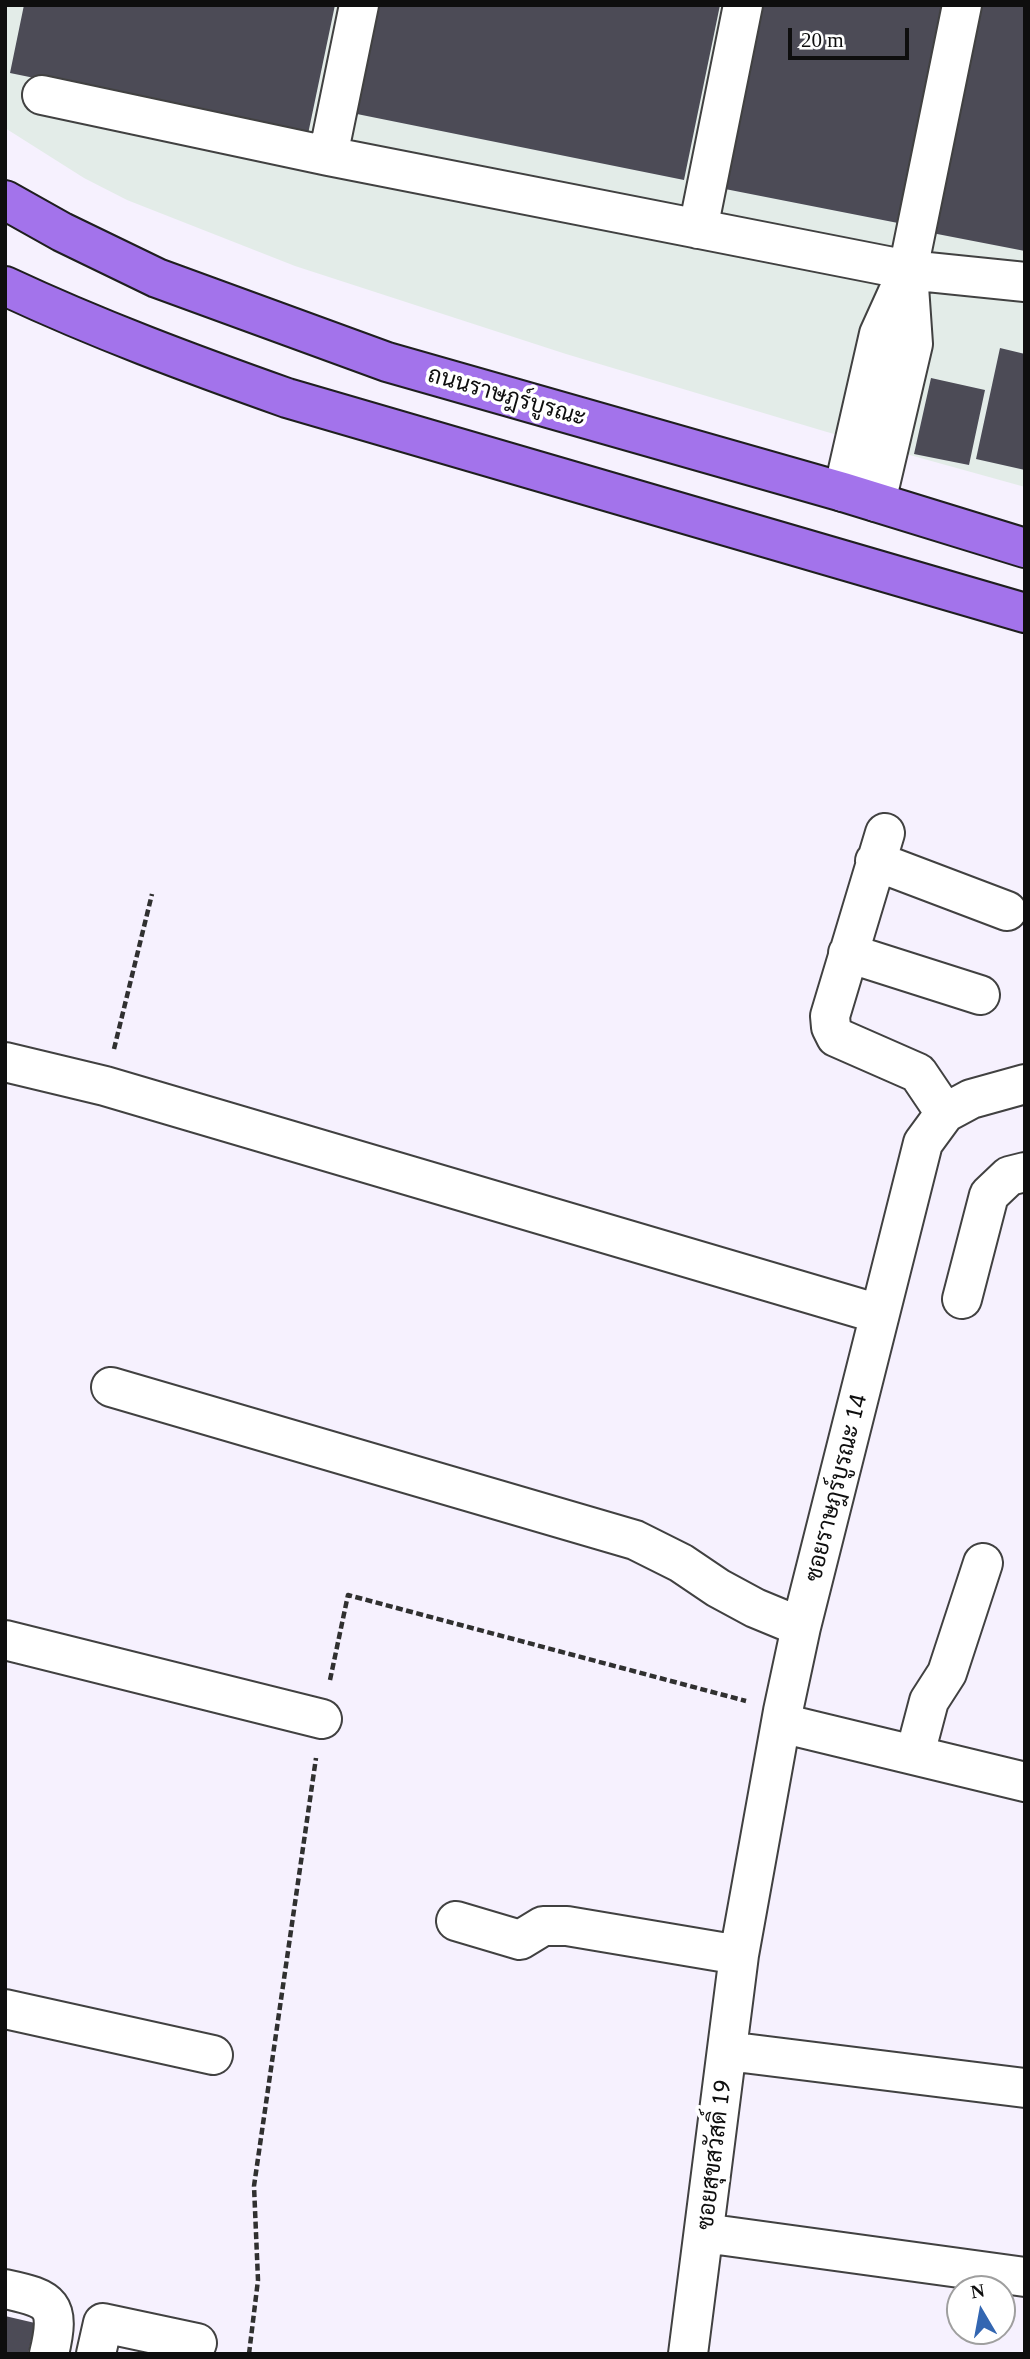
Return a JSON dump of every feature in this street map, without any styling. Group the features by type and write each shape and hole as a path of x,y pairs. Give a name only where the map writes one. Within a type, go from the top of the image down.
{"main road":[{"name":"ถนนราษฎร์บูรณะ","path":"5,200 62,232 157,278 375,357 859,497 1025,548"},
{"path":"5,286 76,320 287,398 1025,613"}],"street":[{"path":"328,156 359,5"},
{"path":"698,229 743,5"},
{"path":"859,497 878,334 908,270 962,5"},
{"path":"42,95 328,156 908,270 1025,282"},
{"path":"946,1113 918,1073 836,1037 831,1027 830,1016 880,847 1007,911"},
{"path":"848,953 980,995"},
{"path":"5,1062 105,1086 879,1314"},
{"name":"ซอยราษฎร์บูรณะ 14","path":"739,1955 801,1627 923,1143 946,1113 971,1099 1025,1084"},
{"path":"962,1299 989,1195 1009,1176 1025,1172"},
{"path":"111,1387 635,1540 681,1563 746,1603 801,1627"},
{"path":"915,1754 929,1701 947,1673 983,1563"},
{"path":"5,1640 322,1719"},
{"path":"782,1717 1025,1782"},
{"path":"456,1921 520,1940 543,1926 567,1926 739,1955"},
{"name":"ซอยสุขสวัสดิ์ 19","path":"688,2354 739,1955"},
{"path":"5,2009 213,2055"},
{"path":"727,2051 1025,2088"},
{"path":"704,2233 1025,2277"},
{"path":"5,2289 35,2295 50,2307 55,2318 49,2354"},
{"path":"96,2354 103,2323 197,2343"}],"path":[{"path":"105,1086 152,894"},
{"path":"248,2354 258,2280 254,2186 322,1719 348,1595 782,1717"}],"shaded area":[{"path":"5,5 1025,5 1025,487 827,432 566,354 295,266 127,200 84,178 5,128"}],"building":[{"path":"24,5 335,5 308,134 10,73"},
{"path":"374,5 720,5 684,180 352,113"},
{"path":"758,5 942,5 898,223 720,188"},
{"path":"979,5 1025,5 1025,251 932,233"},
{"path":"1000,348 1025,354 1025,470 976,459"},
{"path":"931,378 985,390 969,465 914,454"},
{"path":"5,2316 35,2323 28,2354 5,2354"}]}
